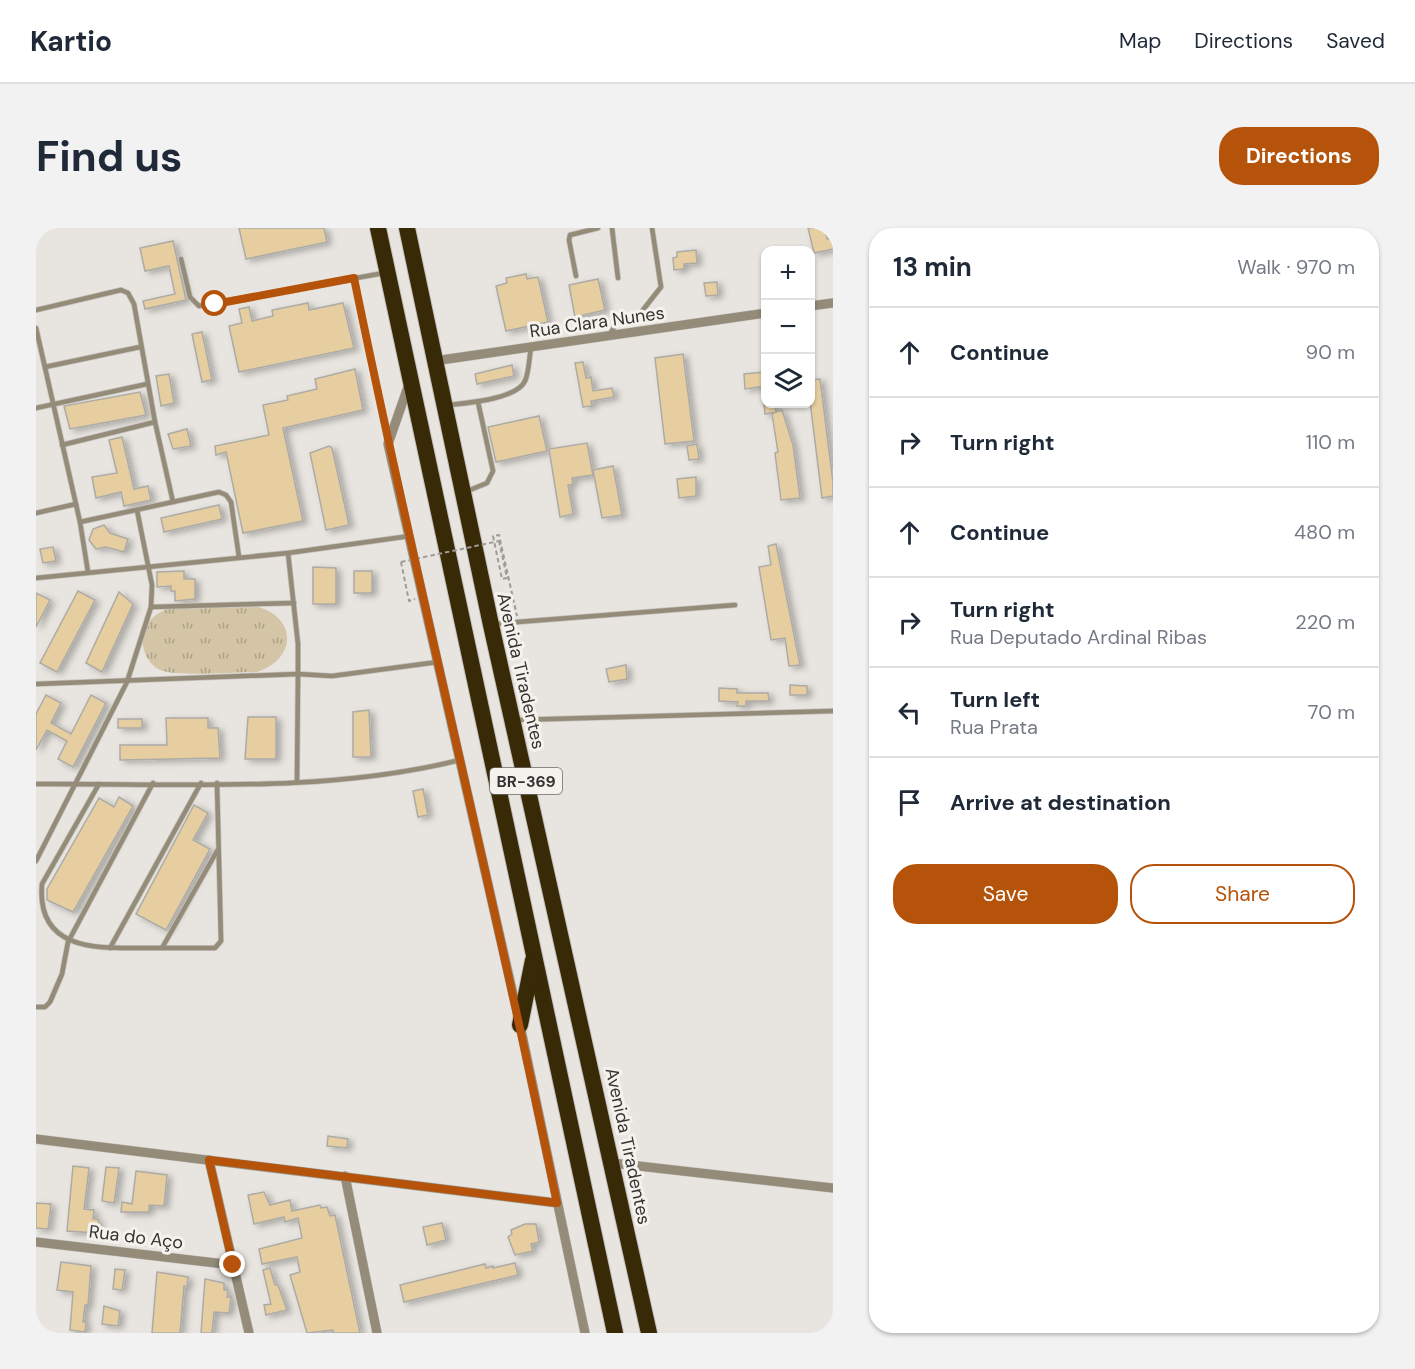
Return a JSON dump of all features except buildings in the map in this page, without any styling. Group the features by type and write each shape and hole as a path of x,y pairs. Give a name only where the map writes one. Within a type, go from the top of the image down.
{"highway":[{"name":"BR-369","path":"378,228 615,1333"},
{"name":"Avenida Tiradentes","path":"407,228 491,625 649,1333"},
{"path":"520,1025 534,953"}],"street":[{"path":"815,305 833,303"},
{"name":"Rua Clara Nunes","path":"434,361 761,314"},
{"path":"410,381 388,444 520,1025 585,1333"},
{"path":"36,1139 557,1203"},
{"path":"209,1160 249,1333"},
{"path":"612,1162 833,1188"},
{"path":"345,1176 377,1333"},
{"name":"Rua do Aço","path":"36,1242 233,1265"}],"lane":[{"path":"576,276 570,235 598,228"},
{"path":"612,228 618,278"},
{"path":"609,337 615,322 639,315 661,287 652,228"},
{"path":"181,259 190,297 199,306 387,272"},
{"path":"354,278 388,444"},
{"path":"36,310 121,290 128,293 134,304 154,422 173,502"},
{"path":"36,328 38,347 45,367 80,522 88,572"},
{"path":"45,367 140,347"},
{"path":"444,406 478,402 519,388 525,382 531,348"},
{"path":"36,408 147,384"},
{"path":"463,493 487,483 494,471 478,402"},
{"path":"62,446 154,422"},
{"path":"80,522 219,492 226,495 231,502 239,557"},
{"path":"36,513 75,504"},
{"path":"36,861 127,682 151,607 149,566 137,510"},
{"path":"36,578 288,554 410,536"},
{"path":"288,554 294,603 298,674 297,782"},
{"path":"151,607 294,603"},
{"path":"491,625 735,605"},
{"path":"36,684 298,674 332,676 438,663"},
{"path":"512,720 833,711"},
{"path":"36,784 297,782 412,771 460,760"},
{"path":"36,1007 45,1007 50,1002 62,974 68,942 153,783"},
{"path":"110,948 201,783"},
{"path":"99,784 42,884 37,902 39,916 46,927 68,942 83,947 215,948 221,941 217,783"},
{"path":"162,948 219,849"}],"path":[{"path":"401,562 499,541 507,578 502,579 493,536 499,535 518,621"}],"green space":[{"path":"258,607 271,612 280,620 286,629 287,639 285,649 279,658 270,666 257,672 192,674 168,672 155,667 146,655 143,635 146,626 155,616 167,609"}],"route":[{"path":"215,304 354,278 388,444 520,1025 557,1203 209,1160 233,1265"}]}
